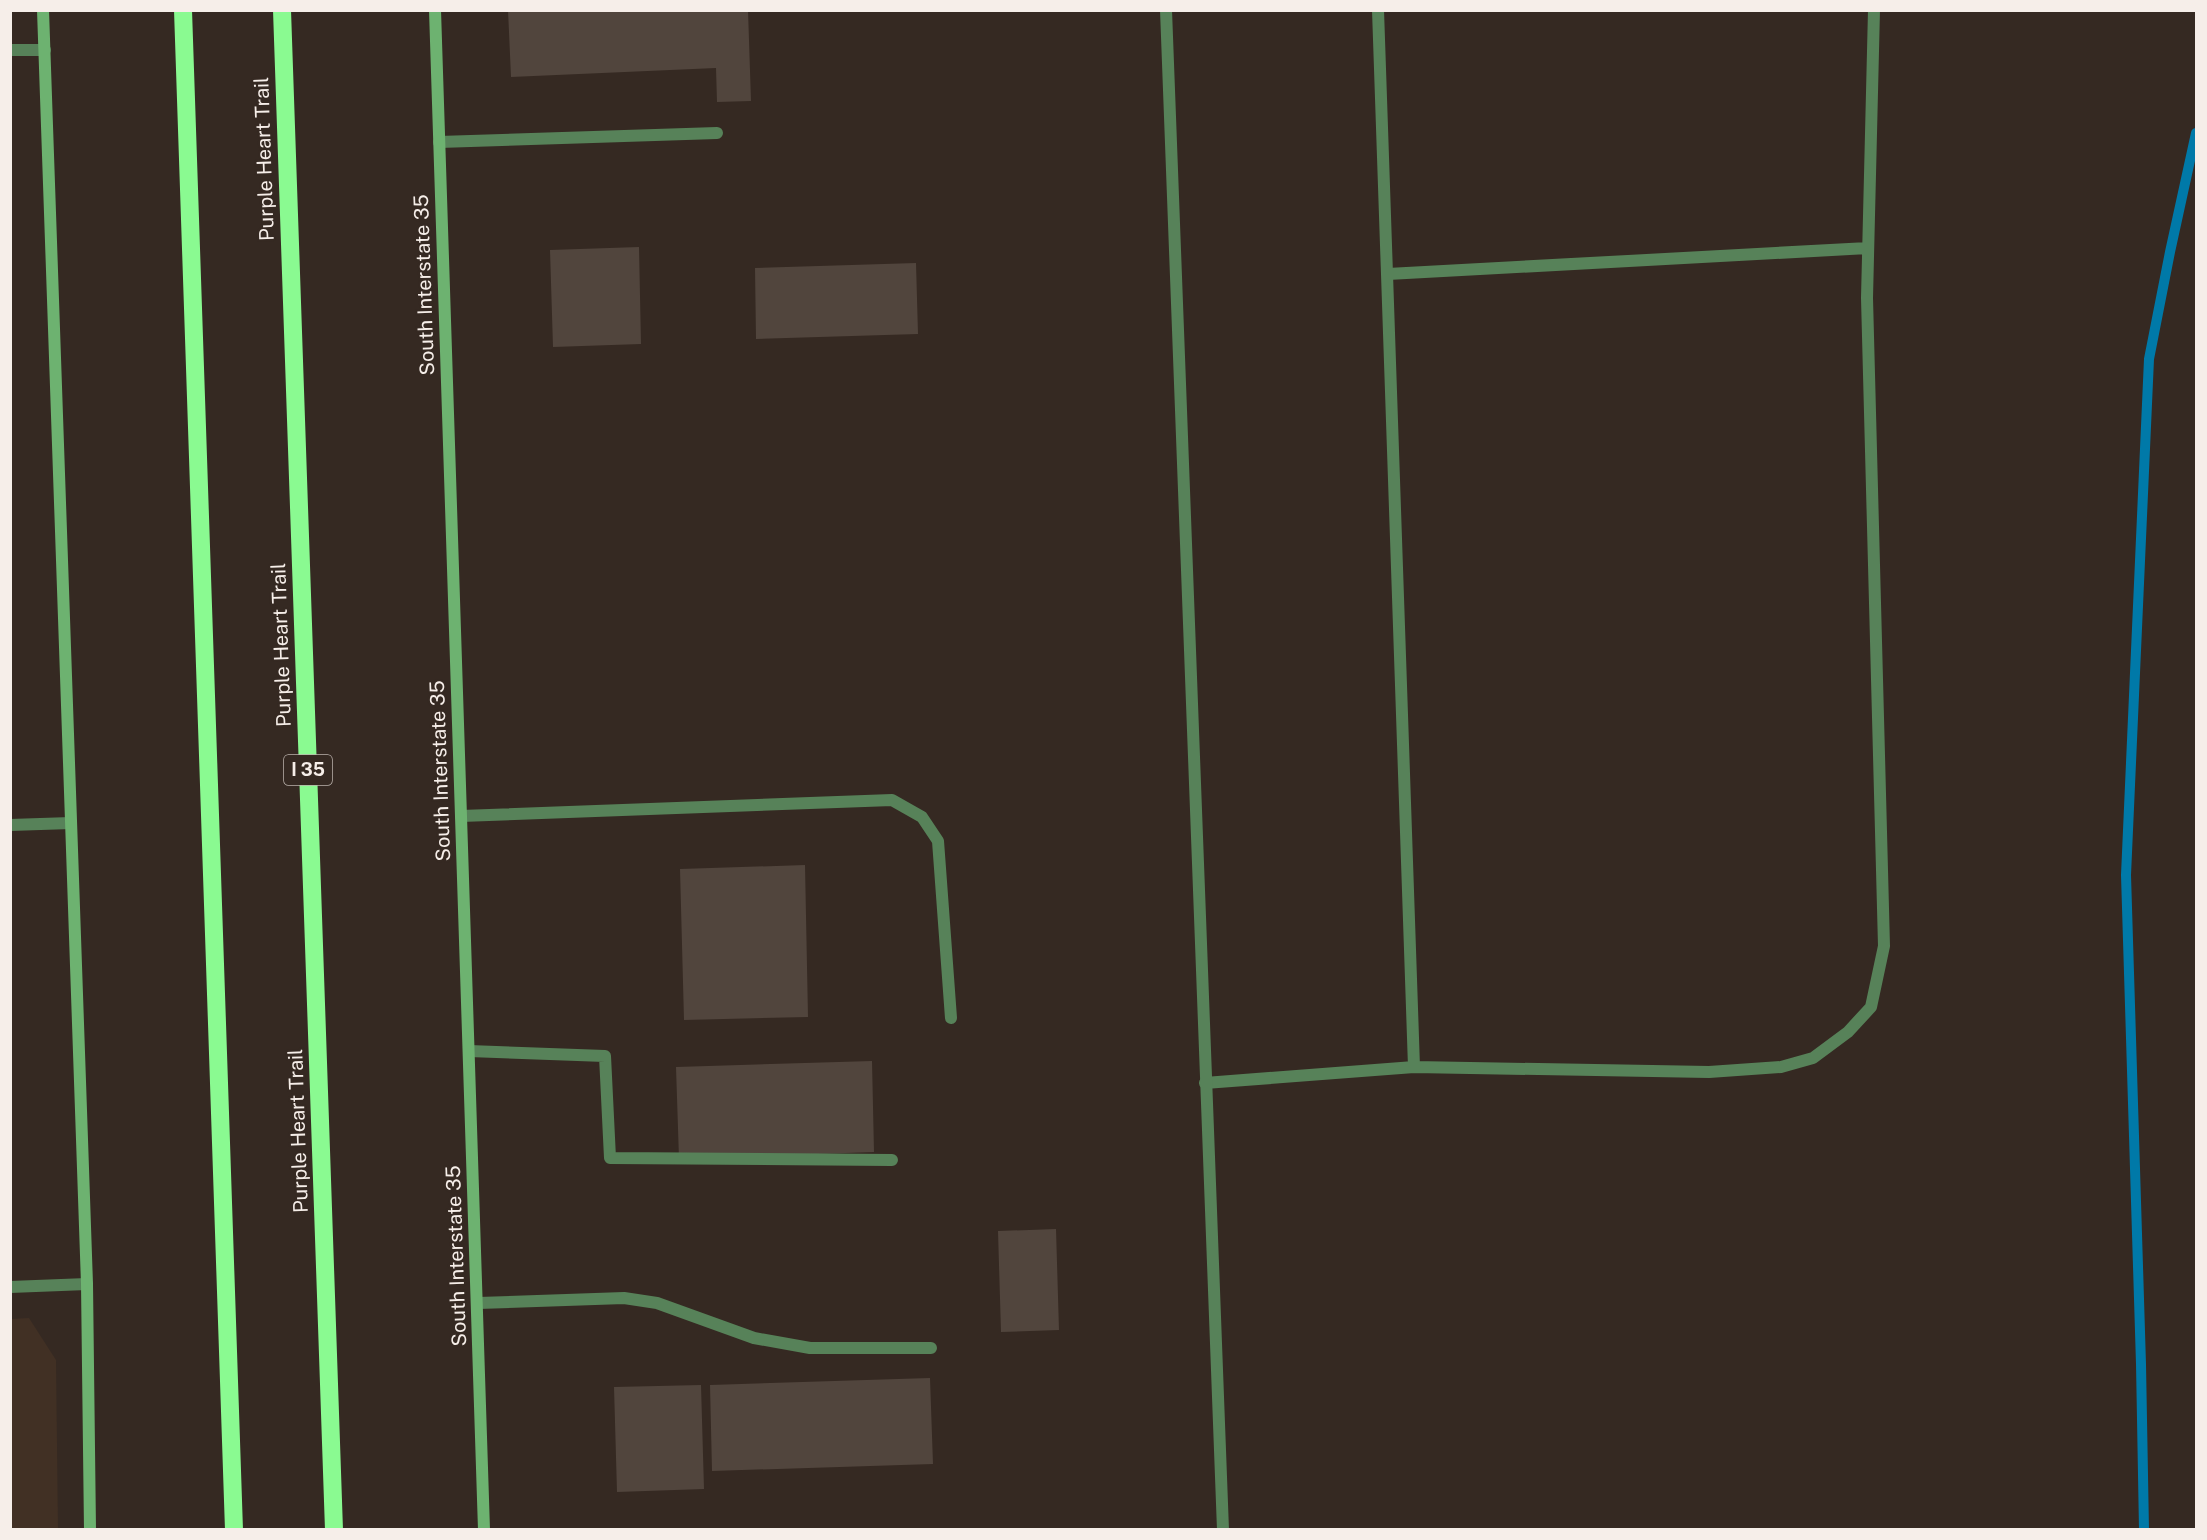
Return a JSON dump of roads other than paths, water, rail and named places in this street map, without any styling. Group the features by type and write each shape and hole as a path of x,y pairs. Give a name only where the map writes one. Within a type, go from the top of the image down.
{"highway":[{"path":"183,10 234,1530"},
{"name":"Purple Heart Trail","path":"282,10 334,1530"}],"main road":[{"path":"43,10 87,1284 90,1530"},
{"name":"South Interstate 35","path":"435,10 484,1530"}],"street":[{"path":"1166,10 1223,1530"},
{"path":"1377,10 1414,1067"},
{"path":"1205,1083 1414,1067 1709,1072 1781,1068 1813,1058 1848,1032 1871,1007 1884,946 1867,298 1874,10"},
{"path":"10,50 45,50"},
{"path":"439,142 717,133"},
{"path":"1388,274 1868,248"},
{"path":"461,816 891,800 922,817 938,842 951,1018"},
{"path":"10,825 71,823"},
{"path":"469,1051 605,1056 610,1158 892,1160"},
{"path":"10,1287 87,1284"},
{"path":"478,1304 624,1298 657,1303 754,1338 810,1348 931,1348"}],"waterway":[{"path":"2144,1530 2126,875 2149,359 2196,133"}]}
